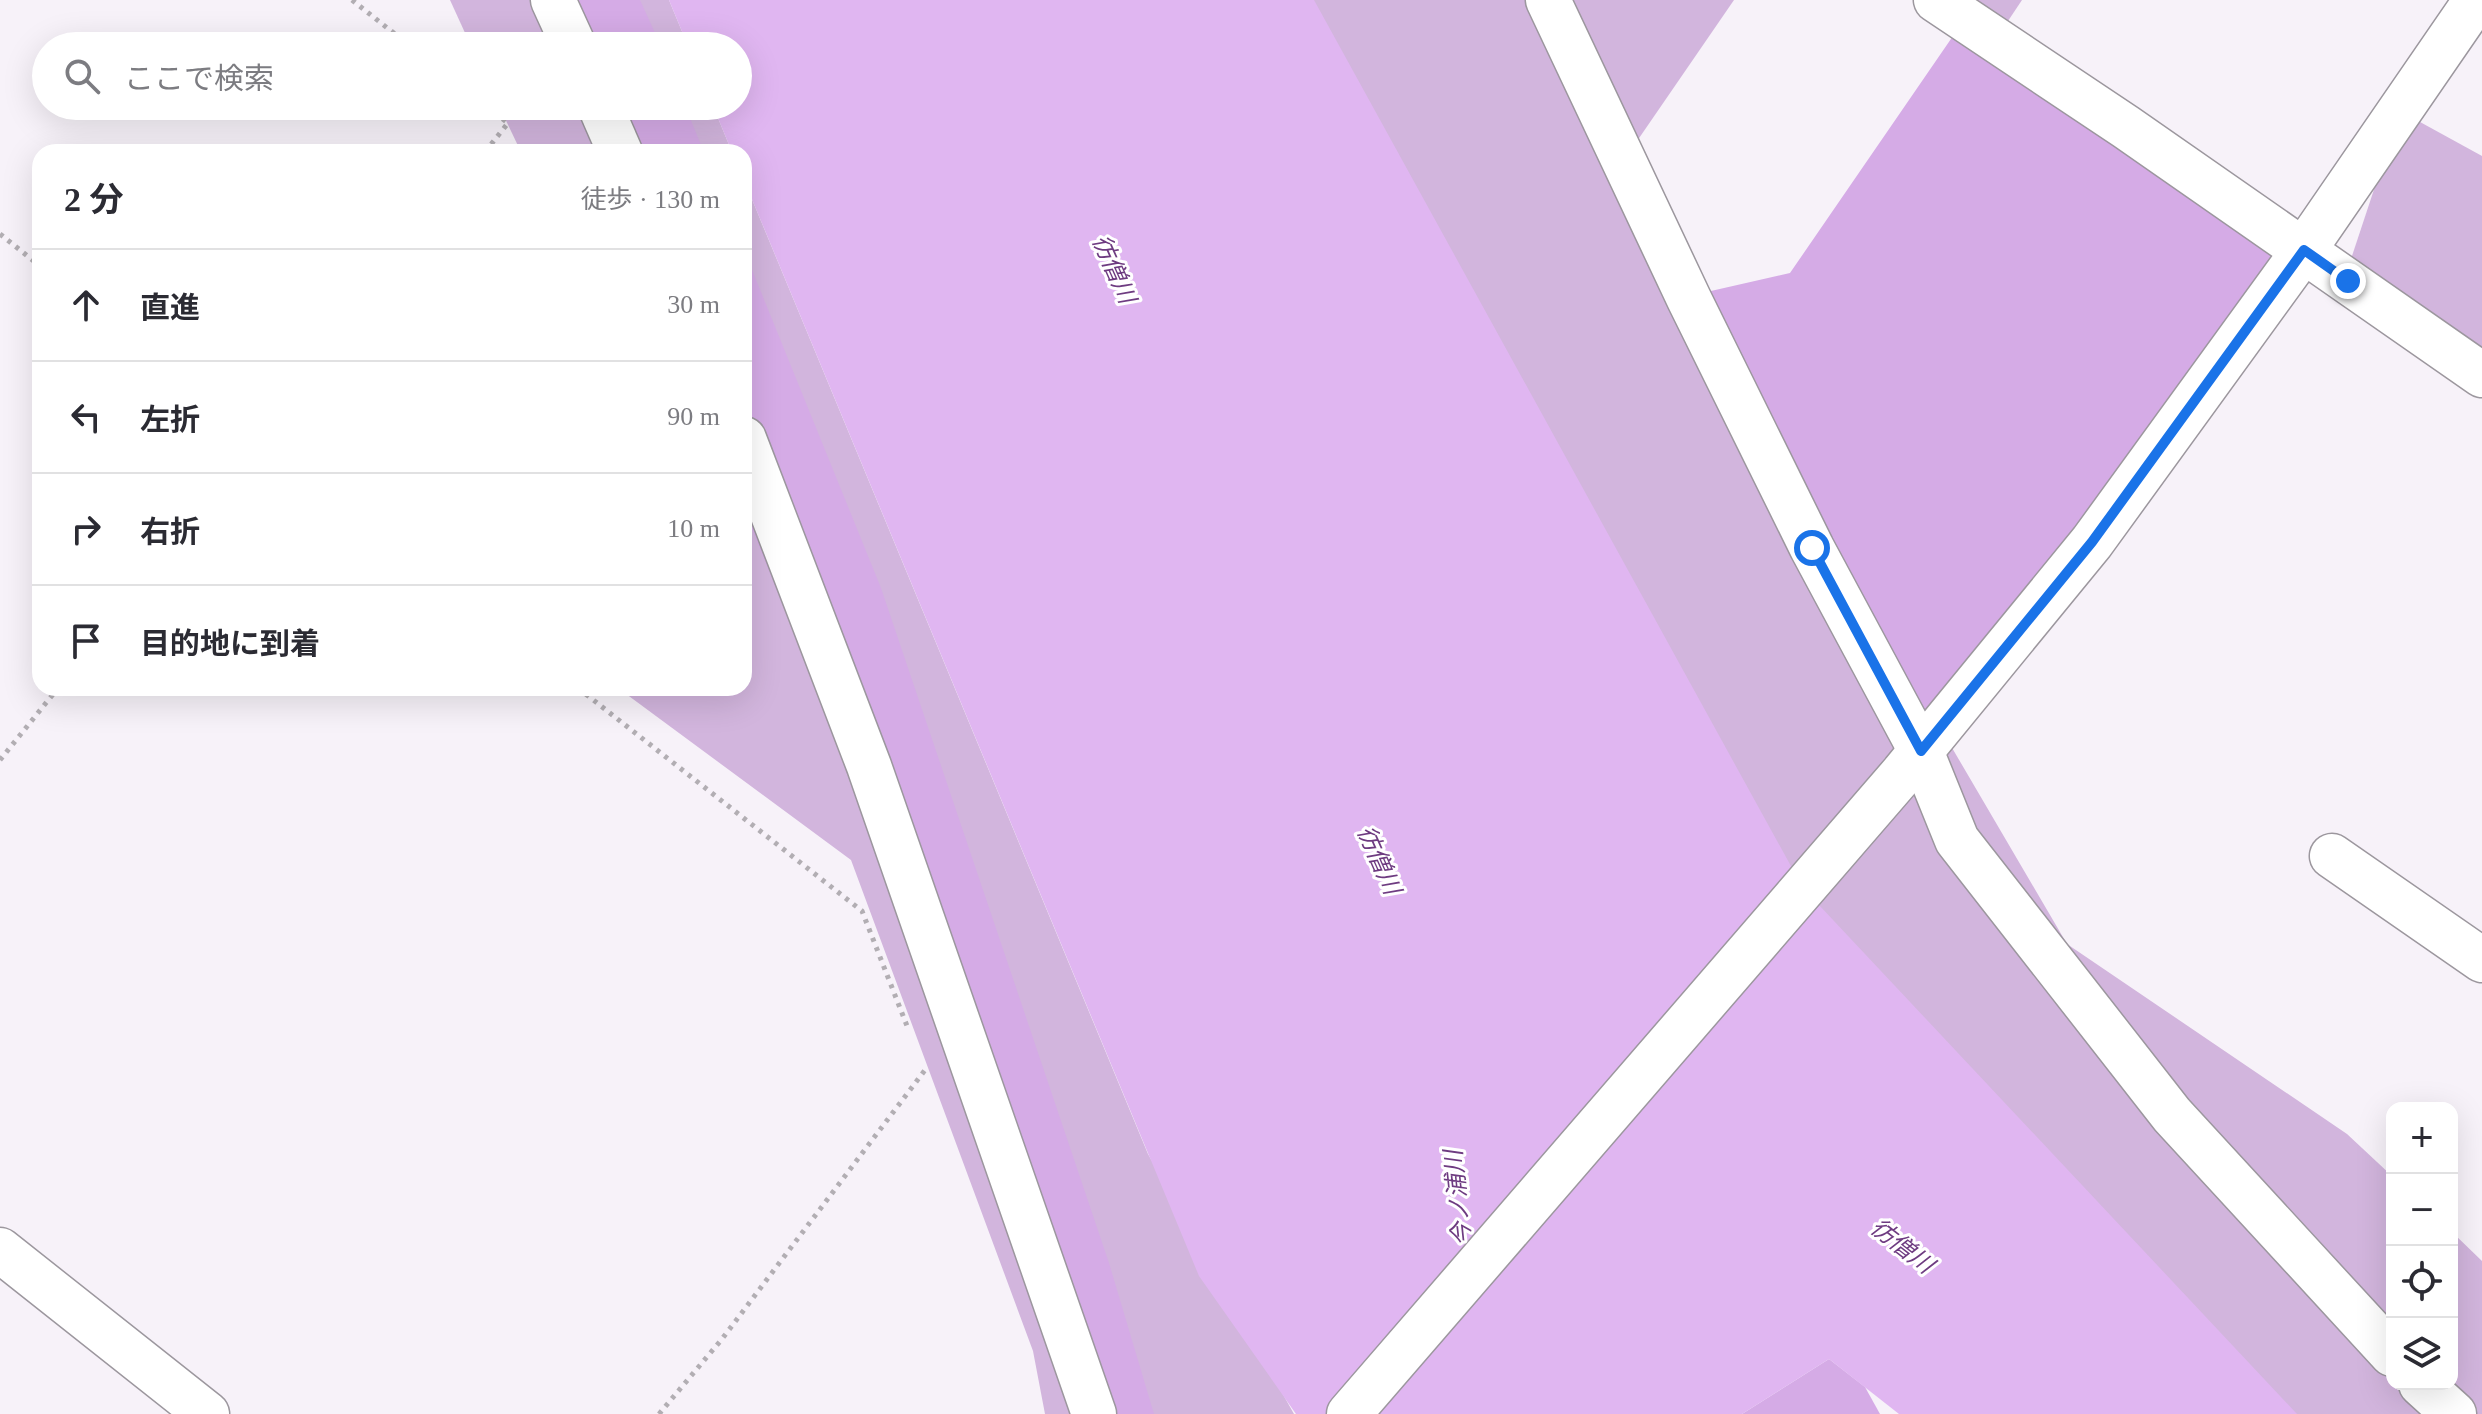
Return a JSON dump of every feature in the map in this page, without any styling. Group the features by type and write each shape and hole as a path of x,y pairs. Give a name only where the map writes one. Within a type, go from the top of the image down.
{"street":[{"path":"553,0 568,32"},
{"path":"1548,0 1912,762 1957,840 2172,1115 2386,1347"},
{"path":"1936,0 2482,375"},
{"path":"1349,1414 1912,762 2092,542 2304,250 2476,0"},
{"path":"606,120 617,144"},
{"path":"752,460 869,766 1094,1414"},
{"path":"2332,856 2482,960"},
{"path":"0,1250 207,1414"},
{"path":"2428,1390 2454,1414"}],"path":[{"path":"352,0 392,32"},
{"path":"491,144 508,123 504,120"},
{"path":"0,234 32,260"},
{"path":"0,760 52,696"},
{"path":"588,696 862,911 913,1041"},
{"path":"659,1414 722,1339 925,1071 919,1056"}],"shaded area":[{"path":"450,0 669,0 682,32 465,32"},
{"path":"539,0 640,0 655,32 552,32"},
{"path":"1274,0 1734,0 1624,160 1703,323 2067,944 2347,1134 2386,1170 2386,1390 2458,1390 2458,1238 2482,1261 2482,1414 1999,1414 1803,888"},
{"path":"1977,0 2022,0 2008,21"},
{"path":"1964,20 2304,250 1921,751 1689,296 1790,273"},
{"path":"2400,111 2482,156 2482,362 2351,259"},
{"path":"506,120 719,120 729,144 517,144"},
{"path":"587,120 691,120 701,144 597,144"},
{"path":"752,199 1148,1154 1294,1414 1045,1414 1033,1351 851,860 629,696 752,696"},
{"path":"752,270 881,588 1109,1263 1154,1414 1108,1414 752,529"},
{"path":"1829,1359 1865,1387 1880,1414 1742,1414"}],"water":[{"path":"669,0 1314,0 1803,888 2297,1414 1899,1414 1829,1359 1742,1414 1296,1414 1199,1276 752,199 752,144 729,144 719,120 752,120 752,32 682,32"}],"route":[{"path":"1812,548 1921,751 2092,542 2304,250 2348,281"}],"water label":[{"name":"彷僧川","path":"1114,269"},
{"name":"彷僧川","path":"1379,860"},
{"name":"今ノ浦川","path":"1458,1198"},
{"name":"彷僧川","path":"1902,1246"}]}
